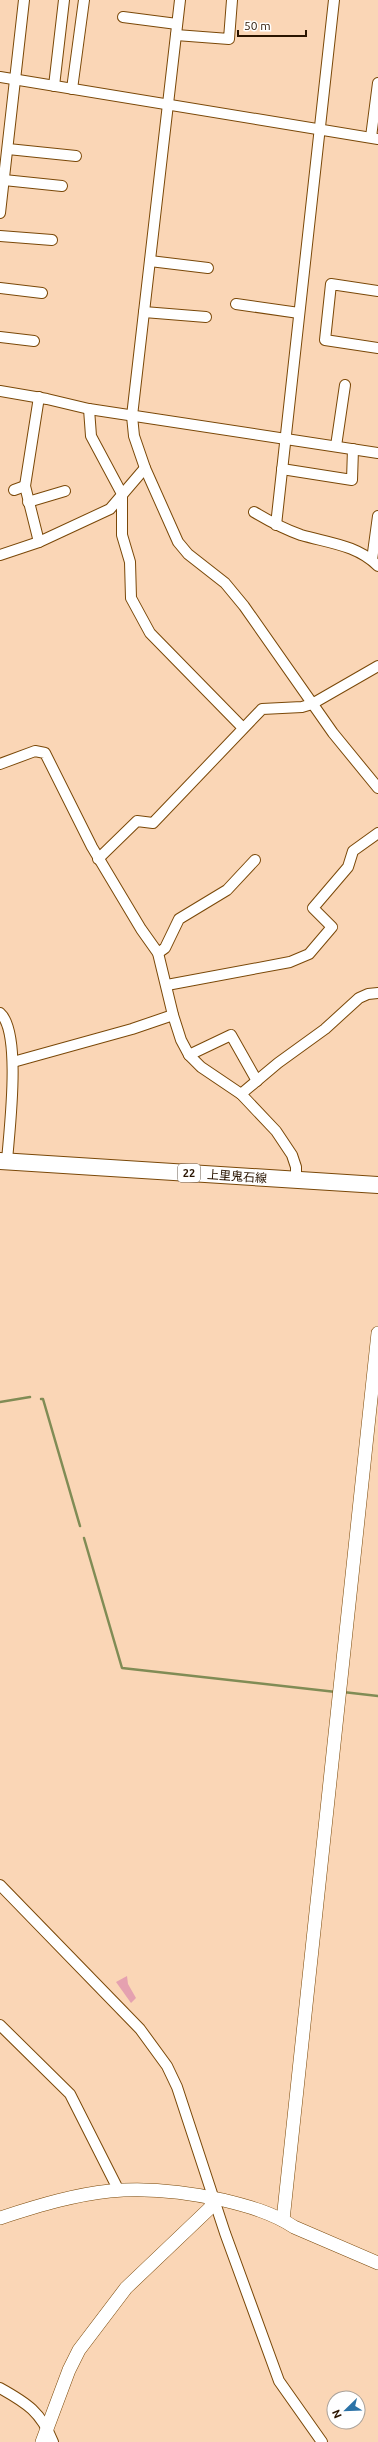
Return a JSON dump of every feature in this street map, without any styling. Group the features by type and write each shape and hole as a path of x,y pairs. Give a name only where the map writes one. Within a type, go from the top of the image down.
{"main road":[{"name":"上里鬼石線","path":"3,1161 378,1185"}],"street":[{"path":"0,213 24,0"},
{"path":"54,86 64,0"},
{"path":"72,89 84,0"},
{"path":"180,0 132,416 134,436 144,468 178,542 188,554 225,583 244,606 312,704 378,788"},
{"path":"123,17 176,30 229,39 232,0"},
{"path":"276,525 284,440 334,0"},
{"path":"0,77 374,138 378,83"},
{"path":"8,149 76,156"},
{"path":"4,180 62,186"},
{"path":"0,236 52,240"},
{"path":"150,261 208,268"},
{"path":"378,291 331,284 325,340 378,348"},
{"path":"0,288 42,293"},
{"path":"236,304 299,312"},
{"path":"144,312 206,317"},
{"path":"0,337 34,341"},
{"path":"336,446 346,385"},
{"path":"0,391 39,397 89,409 132,416 284,440 378,452"},
{"path":"39,397 25,486 39,542"},
{"path":"89,409 91,436 122,494 122,536 130,562 130,598 150,634 243,728"},
{"path":"282,468 352,480 353,449"},
{"path":"0,555 39,542 110,509 144,468"},
{"path":"14,490 25,486"},
{"path":"28,502 65,491"},
{"path":"254,512 276,525 301,535 354,549 375,563"},
{"path":"375,563 378,516"},
{"path":"98,858 137,821 153,823 262,709 302,707 312,704 378,666"},
{"path":"0,764 35,751 45,753 98,858 141,929 158,953 180,1040 189,1055 201,1066 241,1094 286,1143 296,1167 296,1180"},
{"path":"167,985 290,962 309,954 332,927 313,908 348,867 353,851 378,833"},
{"path":"158,953 165,948 179,920 227,890 255,860"},
{"path":"241,1094 278,1063 326,1030 359,998 368,994 378,993"},
{"path":"0,1013 7,1024 13,1062 3,1161"},
{"path":"13,1062 132,1029 173,1015"},
{"path":"189,1055 231,1035 257,1081"},
{"path":"283,2220 378,1332"},
{"path":"0,1885 125,2012 167,2066 177,2087 213,2198 279,2381 322,2442"},
{"path":"0,2025 70,2094 118,2189"},
{"path":"0,2218 79,2194 118,2189 167,2190 213,2198 259,2210 283,2220 294,2227 378,2263"},
{"path":"42,2442 69,2370 79,2350 126,2288 210,2208 213,2198"},
{"path":"0,2388 32,2408 47,2428 52,2442"}],"shaded area":[{"path":"127,1976 128,1984 136,1998 131,2003 116,1982"}],"waterway":[{"path":"0,1402 30,1397"},
{"path":"41,1399 43,1399 80,1526"},
{"path":"84,1538 122,1668 336,1692"},
{"path":"343,1692 378,1696"}]}
